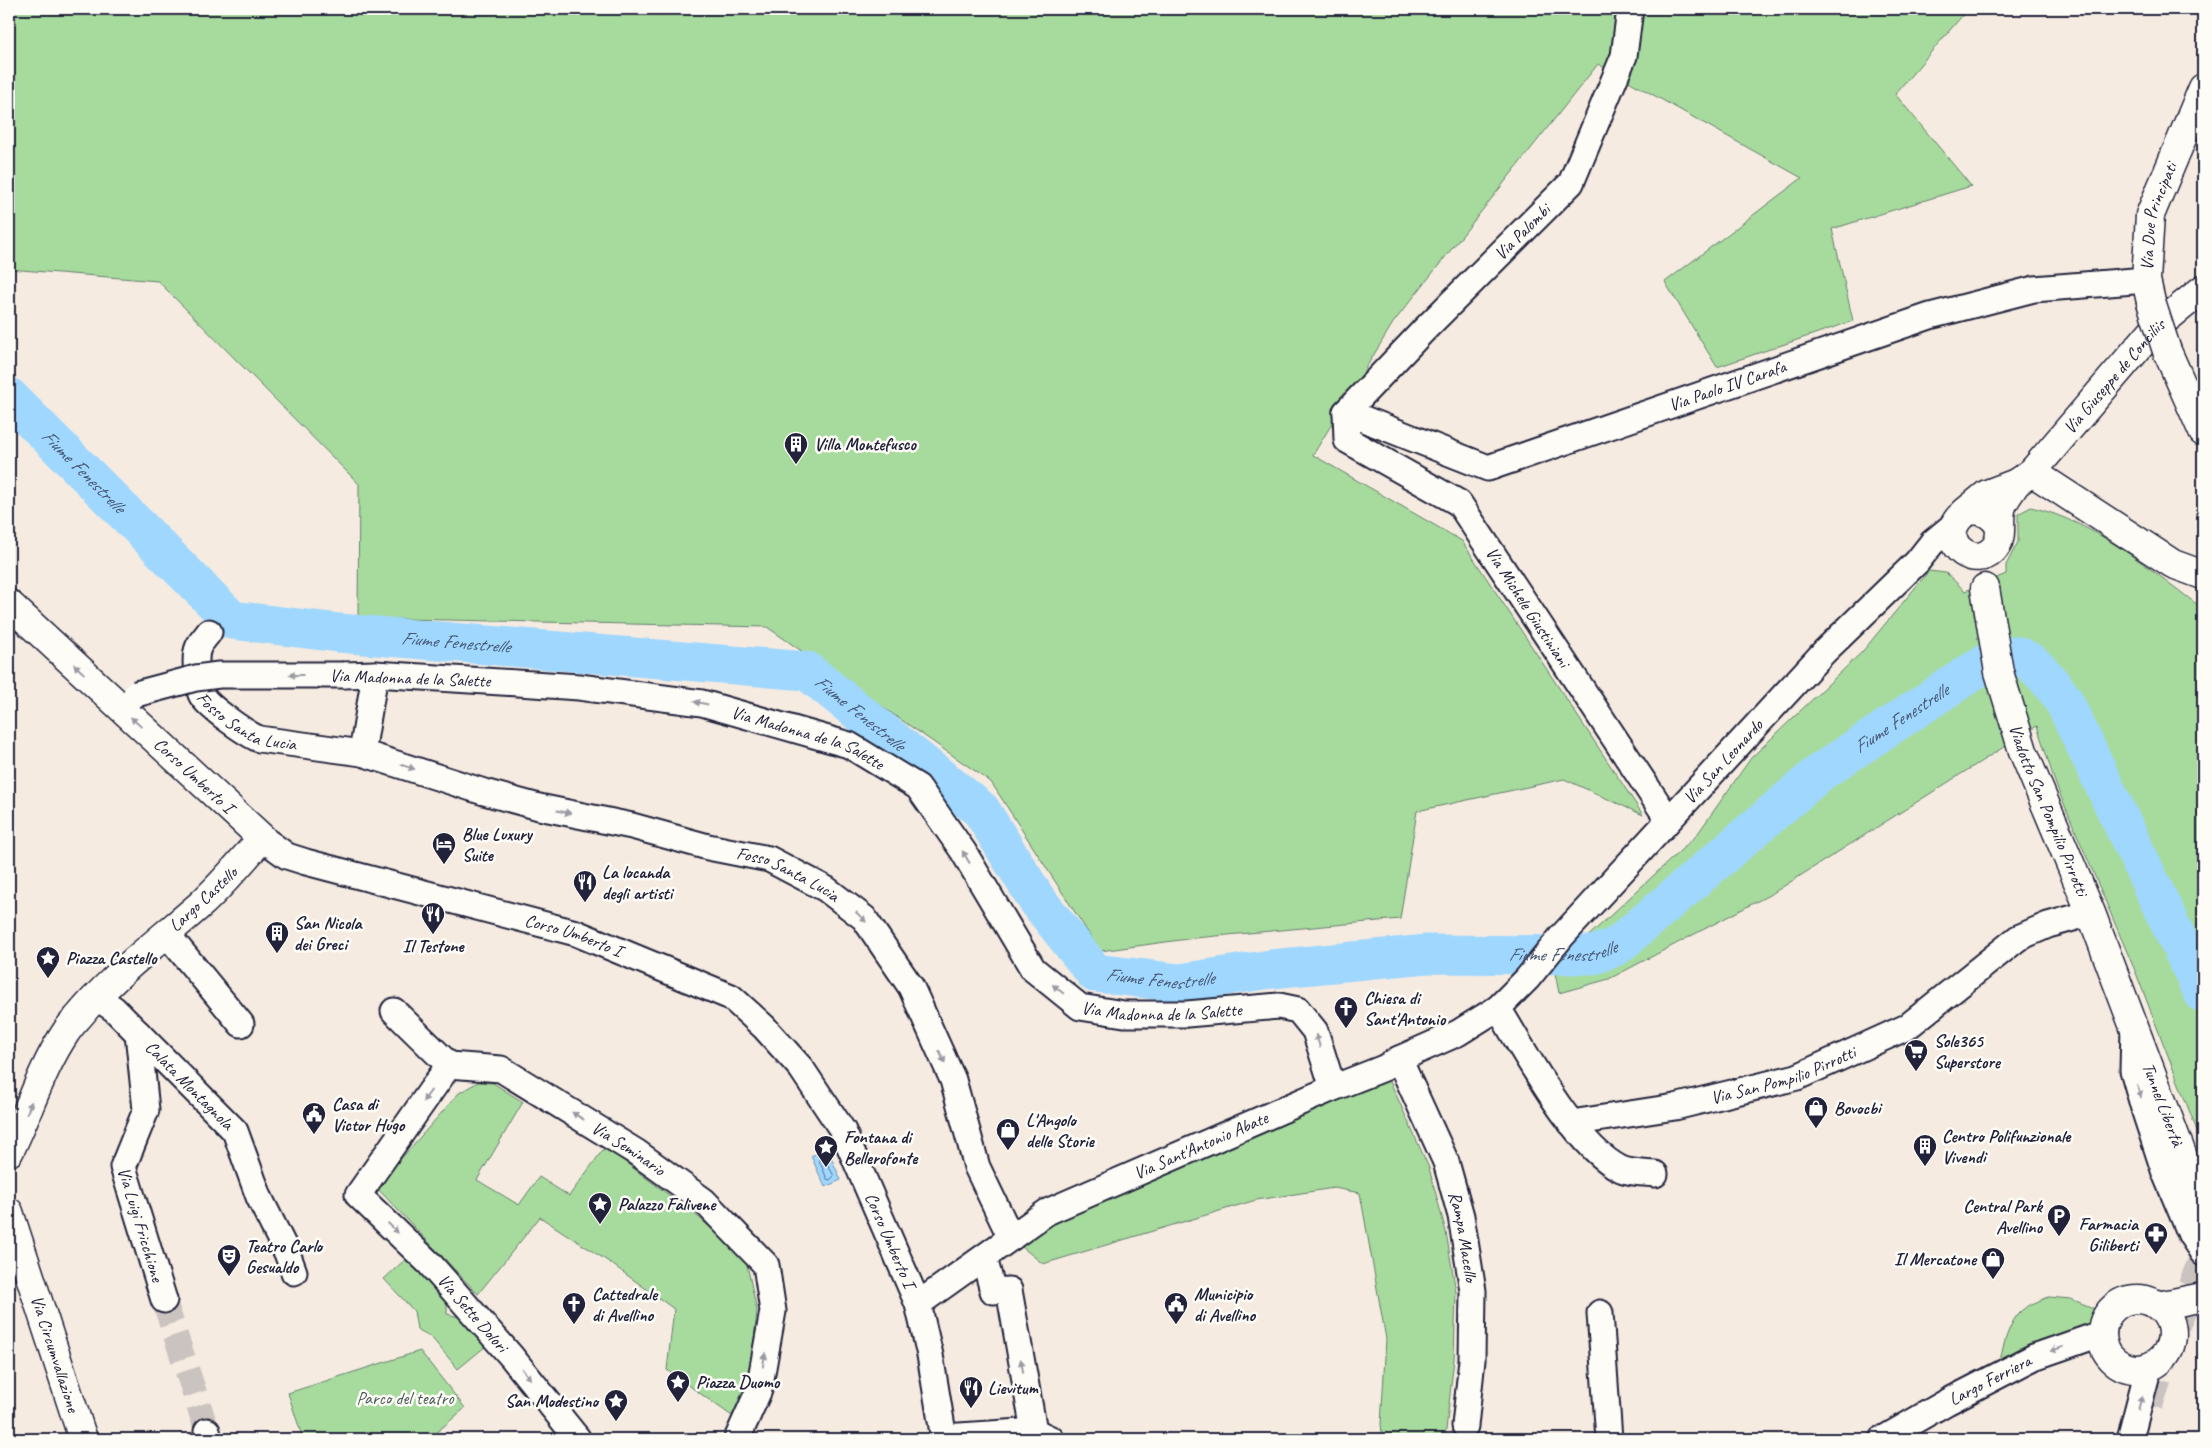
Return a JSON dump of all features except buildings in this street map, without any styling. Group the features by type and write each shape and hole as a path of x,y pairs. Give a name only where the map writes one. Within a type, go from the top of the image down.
{"street":[{"name":"Via Palombi","path":"1346,412 1424,330 1571,183 1624,56 1630,9"},
{"name":"Via Due Principati","path":"2203,88 2150,215 2148,291 2167,351 2203,432"},
{"name":"Via Paolo IV Carafa","path":"1346,412 1488,468 1930,316 2034,289 2148,291"},
{"name":"Via Giuseppe de Conciliis","path":"1985,591 1998,535 2002,505 2155,328 2203,290"},
{"name":"Via Michele Giustiniani","path":"1346,412 1347,440 1459,503 1668,819"},
{"path":"1985,591 1983,577 1967,554 1954,540 1960,518 1987,494 2024,478 2173,564 2203,575"},
{"path":"1918,562 1943,554 1985,555 1998,535 1988,512 1973,510 1960,518"},
{"name":"Via San Leonardo","path":"1498,1008 1527,979 1562,936 1668,819 1824,652 1918,562 1932,544 1960,518"},
{"name":"Viadotto San Pompilio Pirrotti","path":"1985,591 1999,672 2023,751 2091,913 2134,1026"},
{"name":"Corso Umberto I","path":"9,604 126,698 262,838 287,856 576,933 731,997 764,1027 801,1068 843,1131 918,1304 930,1355 944,1438"},
{"name":"Fosso Santa Lucia","path":"209,632 198,648 196,662 202,694 207,702 249,735 259,739 362,752 530,805 632,826 708,847 769,859 826,889 864,918 911,987 953,1080 977,1167 1011,1238"},
{"path":"362,752 375,674"},
{"name":"Via Madonna de la Salette","path":"126,698 196,678 219,675 375,674 579,687 702,703 849,745 918,787 963,851 1033,969 1080,1007 1124,1014 1187,1014 1279,1006 1298,1010 1315,1031 1333,1088"},
{"name":"Largo Castello","path":"9,1152 41,1076 66,1031 96,997 145,949 166,933 233,873 262,838"},
{"name":"Via San Pompilio Pirrotti","path":"1571,1124 1675,1108 1797,1077 1907,1027 2018,938 2048,925 2091,913"},
{"path":"166,933 241,1024"},
{"name":"Calata Montagnola","path":"96,997 114,1009 235,1131 259,1197 287,1253 294,1272"},
{"path":"1498,1008 1571,1124 1596,1151 1621,1170 1655,1174"},
{"name":"Via Sant'Antonio Abate","path":"918,1304 1046,1212 1333,1088 1384,1068 1399,1059 1458,1033 1498,1008"},
{"path":"394,1011 450,1065"},
{"path":"2134,1026 2133,1070 2145,1112 2165,1173 2187,1226 2203,1253"},
{"name":"Tunnel Libertà","path":"2134,1026 2203,1210"},
{"name":"Via Luigi Fricchione","path":"138,1033 146,1110 123,1167 164,1300"},
{"name":"Rampa Macello","path":"1399,1059 1446,1162 1461,1216 1473,1291 1472,1360 1465,1426"},
{"name":"Via Sette Dolori","path":"450,1065 358,1195 429,1263 511,1356 578,1439"},
{"name":"Via Seminario","path":"450,1065 501,1069 629,1148 704,1201 766,1265 773,1311 759,1390 738,1439"},
{"name":"Via Circumvallazione","path":"9,1212 83,1439"},
{"path":"944,1438 1042,1435 1009,1290 993,1291 984,1258"},
{"path":"2158,1306 2203,1297"},
{"path":"2126,1300 2147,1300 2158,1306 2170,1323 2172,1335 2170,1347 2160,1360 2140,1369 2128,1368 2117,1363 2108,1354 2103,1342 2103,1326 2108,1314 2115,1306 2126,1300"},
{"path":"2172,1335 2203,1305"},
{"path":"1600,1313 1609,1439"},
{"name":"Largo Ferriera","path":"1883,1439 1947,1402 2034,1357 2103,1333"},
{"path":"2130,1439 2149,1366"}],"green space":[{"path":"9,9 1968,9 1895,94 1971,186 1832,229 1853,321 1717,367 1665,282 1802,178 1598,64 1393,323 1313,455 1462,541 1643,815 1564,779 1417,811 1400,919 1195,938 1100,951 991,782 767,627 358,618 359,484 158,281 9,269"},
{"path":"2031,507 2055,514 2078,524 2122,549 2203,609 2203,1146 2136,973 2056,785 2037,726 1773,893 1609,979 1559,993 1554,968 1696,836 1751,758 1862,652 1929,571 1946,573 1965,591 2006,574 2006,565 2018,542 2018,514"},
{"path":"1384,1068 1429,1168 1446,1232 1456,1292 1454,1359 1445,1439 1383,1439 1381,1425 1386,1339 1360,1193 1334,1188 1256,1200 1043,1264 1011,1238"},
{"path":"478,1082 493,1083 523,1102 477,1180 519,1205 539,1177 569,1196 605,1147 697,1216 729,1244 747,1265 757,1311 750,1379 737,1416 732,1416 667,1370 674,1309 609,1262 540,1217 478,1294 376,1187 459,1093"},
{"path":"409,1256 447,1302 447,1314 463,1318 486,1346 458,1369 431,1337 417,1329 414,1311 384,1279"},
{"path":"2049,1297 2071,1299 2108,1314 2103,1326 1996,1377 2004,1344 2014,1320 2025,1308"},
{"name":"Parco del teatro","path":"420,1351 465,1408 429,1439 303,1439 288,1393"}],"water":[{"name":"Fontana di Bellerofonte","path":"827,1149 841,1180 825,1187 811,1156"}],"waterway":[{"name":"Fiume Fenestrelle","path":"9,397 232,620 339,633 807,671 981,810 1037,900 1095,973 1180,983 1271,969 1427,954 1594,955 1617,946 1822,771 1984,664 2002,656 2012,655 2021,657 2037,668 2063,699 2203,993"}],"tunnel":[{"path":"2149,1405 2176,1325 2203,1258"},
{"path":"164,1300 207,1431"}],"place":[{"name":"Villa Montefusco","path":"796,465"},
{"name":"Blue Luxury Suite","path":"444,865"},
{"name":"La locanda degli artisti","path":"585,903"},
{"name":"Il Testone","path":"433,935"},
{"name":"San Nicola dei Greci","path":"277,954"},
{"name":"Piazza Castello","path":"48,979"},
{"name":"Chiesa di Sant'Antonio","path":"1346,1029"},
{"name":"Sole365 Superstore","path":"1916,1072"},
{"name":"Bovocbi","path":"1816,1129"},
{"name":"Casa di Victor Hugo","path":"314,1135"},
{"name":"L'Angolo delle Storie","path":"1008,1151"},
{"name":"Centro Polifunzionale Vivendi","path":"1925,1167"},
{"name":"Fontana di Bellerofonte","path":"826,1168"},
{"name":"Palazzo Falivene","path":"600,1225"},
{"name":"Central Park Avellino","path":"2059,1237"},
{"name":"Farmacia Giliberti","path":"2156,1255"},
{"name":"Teatro Carlo Gesualdo","path":"229,1277"},
{"name":"Il Mercatone","path":"1993,1280"},
{"name":"Cattedrale di Avellino","path":"574,1325"},
{"name":"Municipio di Avellino","path":"1176,1325"},
{"name":"Piazza Duomo","path":"678,1403"},
{"name":"Lievitum","path":"971,1409"},
{"name":"San Modestino","path":"616,1422"}]}
